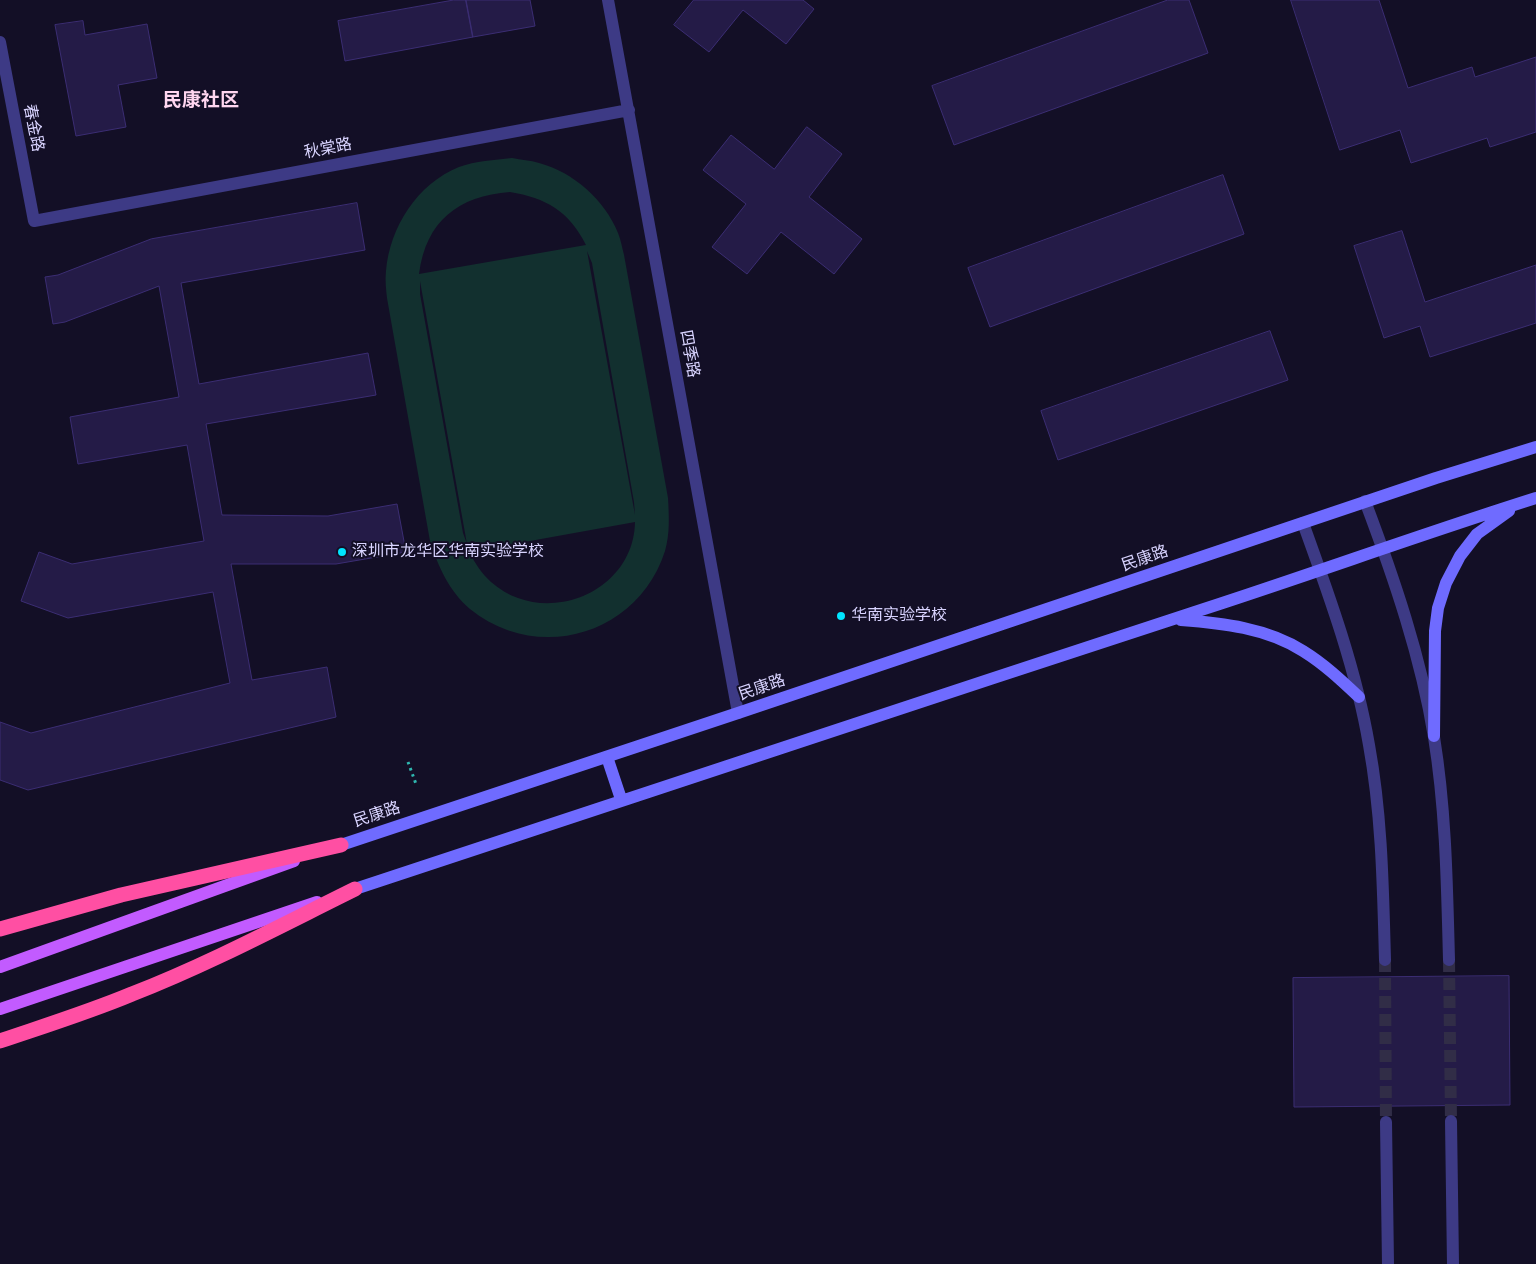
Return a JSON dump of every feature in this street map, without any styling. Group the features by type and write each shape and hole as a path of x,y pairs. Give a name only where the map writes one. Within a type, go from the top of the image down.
{"highway":[{"path":"0,929 121,895 341,845"},
{"path":"0,1041 62,1021 133,994 203,963 355,889"}],"main road":[{"name":"民康路","path":"0,967 341,845 1365,502 1536,447"},
{"path":"0,1008 621,799 1174,619 1445,526 1536,498"},
{"path":"1434,736 1435,631 1438,608 1446,583 1460,556 1477,534 1522,502"},
{"path":"1174,619 1224,623 1263,633 1301,650 1329,669 1360,697"},
{"path":"607,757 621,799"}],"street":[{"name":"四季路","path":"608,0 738,713"},
{"name":"春金路","path":"0,42 34,221"},
{"name":"秋棠路","path":"34,221 629,110"},
{"path":"1365,502 1383,548 1404,612 1434,736 1443,804 1449,960"},
{"path":"1303,523 1320,570 1360,697 1370,746 1378,806 1385,960"},
{"path":"1451,1121 1453,1264"},
{"path":"1386,1122 1388,1264"}],"path":[{"path":"408,762 416,784"}],"green space":[{"path":"512,158 552,167 576,180 605,209 619,236 668,498 667,545 652,580 633,603 609,621 583,632 554,637 525,635 497,626 470,609 463,602 450,586 441,569 430,541 386,291 386,271 393,239 408,209 418,196 430,184 459,167 478,162","holes":["510,192 545,202 572,223 586,245 419,274 423,255 429,239 437,226 460,206 491,194","587,251 592,263 635,515","420,281 467,544 463,533 420,294","635,522 631,547 620,568 603,585 582,596 560,602 536,602 512,596 488,579 469,552"]}],"building":[{"path":"454,0 466,0 473,37 345,61 338,21"},
{"path":"466,0 530,0 535,26 473,37"},
{"path":"694,0 803,0 814,9 786,44 743,10 709,52 674,25"},
{"path":"1168,0 1189,0 1208,53 954,145 932,86"},
{"path":"1291,0 1379,0 1408,88 1472,67 1475,77 1536,57 1536,132 1490,147 1487,138 1411,163 1400,130 1340,150"},
{"path":"83,21 85,35 147,24 157,78 118,85 126,127 76,136 55,25"},
{"path":"807,127 842,154 809,197 862,239 834,274 781,232 747,274 712,247 746,204 703,170 731,135 774,169"},
{"path":"1223,175 1244,234 990,327 968,268"},
{"path":"357,203 365,250 181,283 199,384 368,353 376,395 206,424 222,515 328,516 397,504 406,552 336,564 231,564 252,680 327,667 336,717 28,790 0,780 0,722 31,733 230,683 213,592 68,618 21,601 39,552 72,564 204,541 187,445 78,464 70,417 179,397 159,286 65,322 53,324 45,277 58,275 151,239"},
{"path":"1402,231 1425,302 1536,265 1536,323 1430,357 1420,326 1384,338 1354,246"},
{"path":"1270,331 1288,380 1058,460 1041,411"},
{"path":"1509,976 1510,1105 1294,1107 1293,978"}],"tunnel":[{"path":"1385,960 1386,1122"},
{"path":"1449,960 1451,1121"}],"place":[{"name":"深圳市龙华区华南实验学校","path":"342,552"},
{"name":"华南实验学校","path":"841,616"}],"district":[{"name":"民康社区","path":"201,101"}]}
